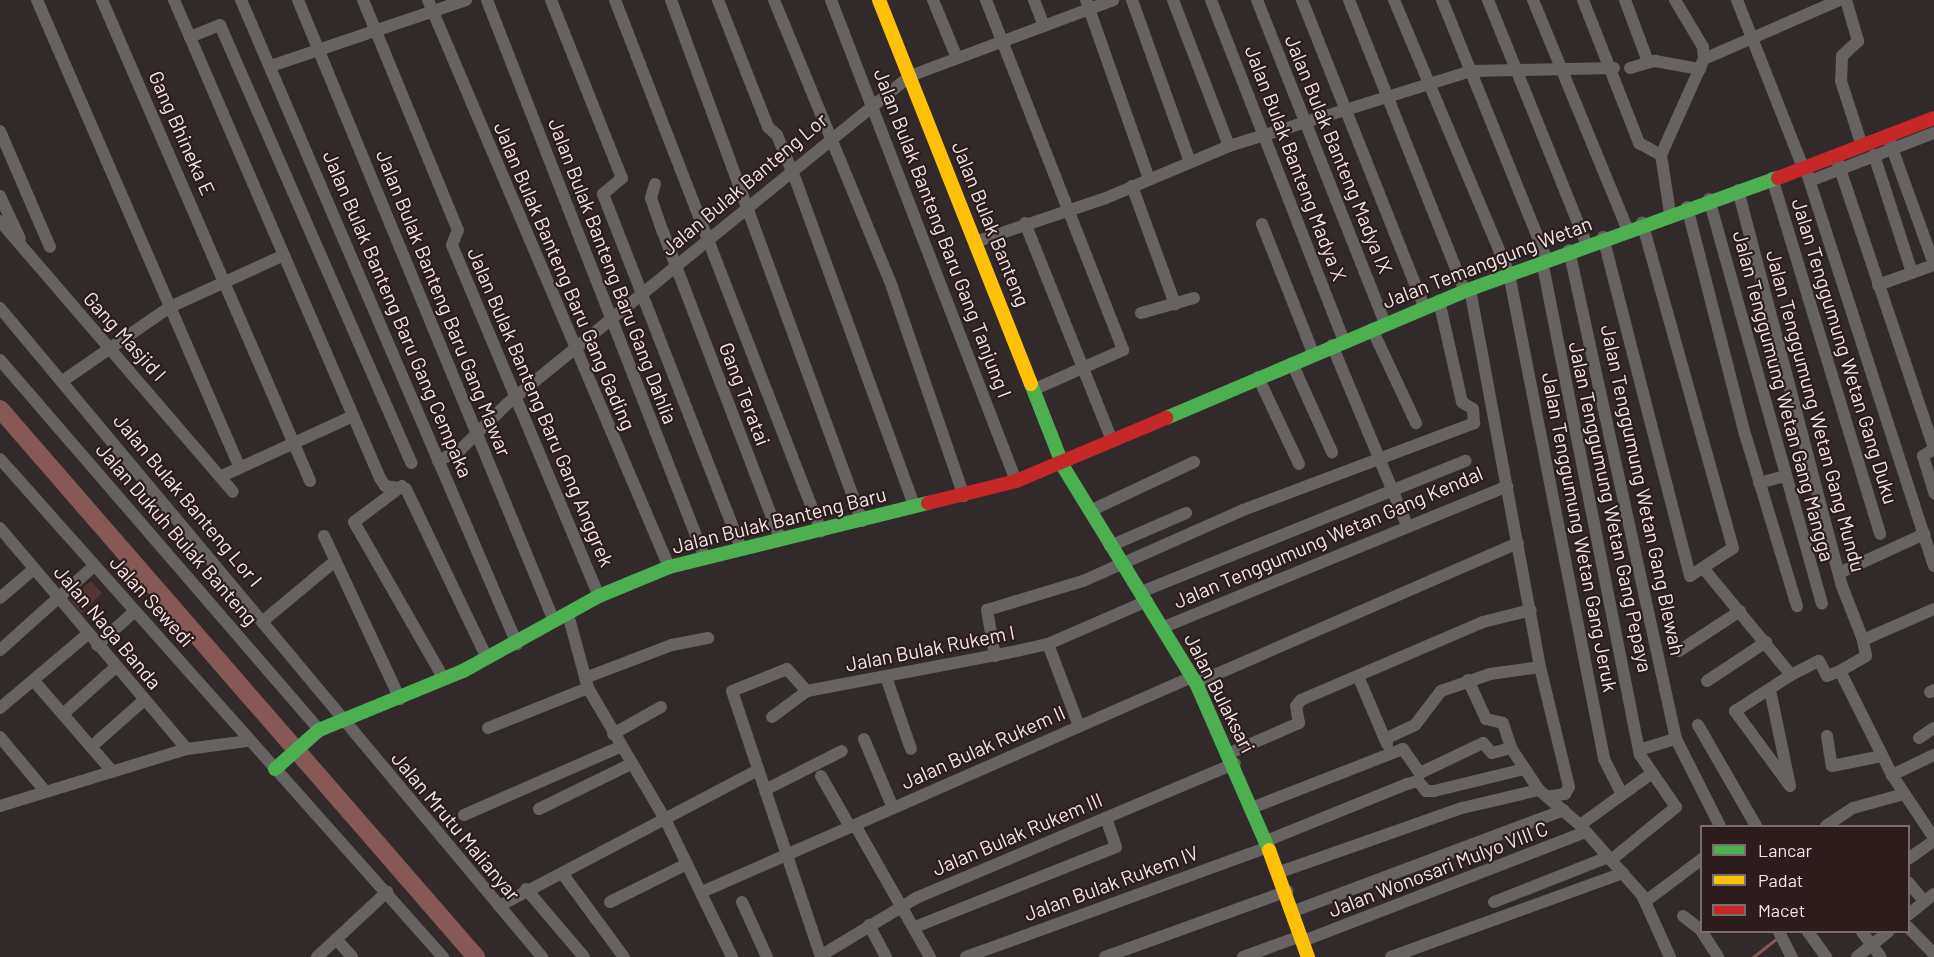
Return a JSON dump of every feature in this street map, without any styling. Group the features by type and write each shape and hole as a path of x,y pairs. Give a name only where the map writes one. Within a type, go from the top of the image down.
{"street":[{"path":"37,0 105,152 239,466"},
{"name":"Gang Bhineka E","path":"102,0 226,281 310,481"},
{"path":"174,0 384,485 402,486"},
{"name":"Jalan Bulak Banteng Baru Gang Cempaka","path":"241,0 517,644"},
{"name":"Jalan Bulak Banteng Baru Gang Mawar","path":"298,0 554,621"},
{"name":"Jalan Bulak Banteng Baru Gang Anggrek","path":"363,0 458,230 452,246 598,596"},
{"path":"271,66 376,33 430,5 466,0"},
{"name":"Jalan Bulak Banteng Baru Gang Dahlia","path":"487,0 704,556"},
{"path":"551,0 622,178 603,194 740,546"},
{"path":"615,0 711,236 821,531"},
{"path":"671,0 749,202 862,521"},
{"path":"718,0 768,127 777,135 914,506"},
{"path":"774,0 892,287 964,496"},
{"name":"Jalan Bulak Banteng Baru Gang Tanjung I","path":"831,0 873,103 1016,481"},
{"name":"Jalan Bulak Banteng","path":"879,0 978,240 1065,469"},
{"path":"933,0 957,58"},
{"path":"986,0 1123,350 1085,370 1035,389"},
{"path":"1034,0 1044,26"},
{"name":"Jalan Bulak Banteng Lor","path":"438,461 460,450 476,432 574,347 641,296 749,202 910,76 1044,26 1088,4 1113,0"},
{"path":"1132,0 1190,162"},
{"path":"1173,0 1229,146"},
{"name":"Jalan Bulak Banteng Madya X","path":"1211,0 1265,135 1338,343 1396,490 1406,523"},
{"name":"Jalan Bulak Banteng Madya IX","path":"1257,0 1305,121 1378,326 1416,423"},
{"path":"1302,0 1424,307"},
{"path":"1280,872 1462,808 1569,787 1540,667 1469,292 1386,95 1349,0"},
{"name":"Jalan Tenggumung Wetan Gang Jeruk","path":"1394,0 1510,278 1604,759 1623,794"},
{"name":"Jalan Tenggumung Wetan Gang Pepaya","path":"1442,0 1472,71 1544,265 1640,750 1651,774 1676,807 1610,859"},
{"path":"1488,0 1586,243"},
{"path":"1533,0 1627,228"},
{"path":"1583,0 1639,143 1661,155"},
{"path":"1625,0 1648,62"},
{"path":"1670,213 1661,155 1702,64 1703,47 1675,0"},
{"path":"1737,0 1807,174 1934,566"},
{"path":"1630,68 1648,62 1702,64 1840,0"},
{"path":"1846,0 1858,41 1842,56 1841,81 1862,146"},
{"path":"1088,4 1149,179"},
{"name":"Jalan Bulak Banteng Baru Gang Gading","path":"430,5 669,567"},
{"path":"190,37 220,25 411,463"},
{"path":"978,240 1132,186 1229,146 1428,83 1472,71 1560,66 1611,67"},
{"name":"Jalan Temanggung Wetan","path":"1065,469 1112,441 1424,307 1440,306 1469,292 1570,257 1586,243 1604,242 1627,228 1643,226 1670,213 1711,204 1843,161 1862,146 1883,146 1934,118"},
{"path":"0,131 50,246"},
{"path":"1934,133 1883,146 1843,161 1878,285 1931,429 1934,449 1923,454 1934,493"},
{"path":"1878,285 1933,267 1883,146"},
{"path":"1883,146 1912,273"},
{"name":"Jalan Tenggumung Wetan Gang Duku","path":"1773,182 1880,534"},
{"name":"Gang Teratai","path":"655,184 651,198 779,536"},
{"path":"1132,186 1175,304"},
{"name":"Jalan Tenggumung Wetan Gang Mundu","path":"1739,193 1839,573 1863,639"},
{"path":"0,196 20,243"},
{"name":"Jalan Tenggumung Wetan Gang Mangga","path":"1711,204 1822,604"},
{"path":"1688,210 1759,483 1797,606"},
{"name":"Gang Masjid I","path":"0,222 222,476 233,492"},
{"path":"1025,223 1112,441"},
{"path":"1262,224 1313,353"},
{"path":"1604,242 1687,574 1704,569 1733,549 1643,226"},
{"path":"64,380 109,346 170,307 284,255"},
{"name":"Jalan Tenggumung Wetan Gang Blewah","path":"1570,257 1676,739 1719,825"},
{"path":"1141,313 1194,298"},
{"path":"994,656 987,610 1083,581 1120,563 1382,456 1474,423 1475,412 1459,392 1440,306"},
{"name":"Jalan Bulak Banteng Lor I","path":"0,308 64,380 342,720"},
{"name":"Jalan Dukuh Bulak Banteng","path":"0,360 316,732"},
{"path":"1292,363 1332,452"},
{"path":"1258,377 1299,464"},
{"path":"222,476 239,466 353,416"},
{"name":"Jalan Sewedi","path":"0,459 248,741 387,892 443,957"},
{"name":"Jalan Bulak Rukem I","path":"807,691 1048,644 1144,596 1466,461"},
{"path":"1090,511 1194,462"},
{"name":"Jalan Bulak Banteng Baru","path":"275,769 316,732 444,679 517,644 554,621 570,620 598,596 669,567 779,536 821,531 1065,469"},
{"name":"Jalan Bulaksari","path":"1065,469 1120,563 1164,627 1194,680 1254,807 1294,910 1308,957"},
{"path":"1759,483 1785,476"},
{"path":"402,486 355,521 444,679"},
{"path":"402,486 486,657"},
{"name":"Jalan Tenggumung Wetan Gang Kendal","path":"1164,627 1406,523 1507,486"},
{"path":"1110,546 1186,513"},
{"name":"Jalan Naga Banda","path":"0,528 143,700 187,749"},
{"path":"1839,573 1924,534"},
{"path":"324,536 400,699"},
{"name":"Jalan Bulak Rukem II","path":"702,892 1079,726 1518,543"},
{"path":"263,621 335,561"},
{"path":"0,650 59,600 94,566"},
{"path":"2,594 34,569"},
{"path":"1704,569 1740,610 1791,675"},
{"path":"1770,690 1790,786 1735,711 1816,661 1827,676 1840,671 1866,656 1863,639 1934,609"},
{"path":"1391,754 1358,676 1483,622 1531,610"},
{"path":"1679,651 1740,610"},
{"path":"97,645 135,611"},
{"path":"570,620 586,683 620,747 666,821 732,957"},
{"path":"0,708 88,634"},
{"path":"488,728 672,645 708,638"},
{"path":"1707,681 1766,642"},
{"path":"1048,644 1079,726"},
{"path":"63,714 116,667"},
{"path":"1385,739 1419,722 1441,691 1468,680 1540,667"},
{"name":"Jalan Bulak Rukem III","path":"807,691 786,669 730,695 789,853 821,956 903,904 1106,818 1232,758 1299,723 1297,702 1358,676"},
{"path":"1840,671 1892,775 1904,794 1930,821 1934,839 1910,857"},
{"path":"886,677 910,749"},
{"path":"1468,680 1486,718 1503,723 1511,748 1524,769 1544,793 1583,829 1646,901 1670,957"},
{"path":"34,681 112,771"},
{"path":"772,717 807,691"},
{"path":"91,747 143,700"},
{"path":"613,734 661,707"},
{"name":"Jalan Mrutu Malianyar","path":"342,720 542,957"},
{"path":"1698,725 1755,825"},
{"path":"1918,738 1934,729"},
{"path":"0,736 45,791"},
{"path":"1827,736 1832,766 1882,756"},
{"path":"864,739 894,808"},
{"path":"1640,750 1676,739"},
{"path":"0,806 187,749 248,741"},
{"name":"Jalan Bulak Rukem IV","path":"966,957 1268,844 1417,777 1483,743 1492,753 1511,748"},
{"path":"464,815 620,747"},
{"path":"1254,807 1403,749 1426,791 1524,769"},
{"path":"765,790 842,751"},
{"path":"1892,775 1934,755"},
{"path":"539,809 631,764"},
{"path":"499,906 526,890 666,821 758,770"},
{"name":"Jalan Wonosari Mulyo VIII C","path":"1244,957 1302,939 1583,829 1623,794 1651,774"},
{"path":"821,776 903,904 930,957"},
{"path":"1828,825 1853,808 1904,794"},
{"path":"1294,910 1564,810"},
{"path":"915,927 1116,847 1106,818"},
{"path":"1494,902 1610,859"},
{"path":"1646,901 1700,860"},
{"path":"610,902 687,864"},
{"path":"561,873 624,957"},
{"path":"1391,957 1623,873"},
{"path":"1910,884 1929,898 1910,913"},
{"path":"526,890 584,957"},
{"path":"1105,957 1287,891"},
{"path":"317,957 387,892"},
{"path":"742,902 767,957"},
{"path":"1683,915 1700,930"},
{"path":"869,924 886,957"},
{"path":"1910,929 1933,951"},
{"path":"1702,933 1718,957"},
{"path":"1809,933 1826,957"},
{"path":"1863,933 1881,957"},
{"path":"1857,957 1887,933"},
{"path":"1780,934 1792,957"},
{"path":"336,939 352,957"}],"shaded area":[{"path":"91,581 102,593 81,613 70,600"}],"waterway":[{"path":"0,409 476,957"},
{"path":"1753,957 1775,940"}],"traffic: fast":[{"path":"1166,418 1465,291 1778,178"},
{"path":"1031,384 1064,468 1196,683 1269,850"},
{"path":"275,769 319,730 463,671 599,596 669,567 928,503"}],"traffic: slow":[{"path":"879,0 1031,384"},
{"path":"1269,850 1308,957"}],"traffic: jam":[{"path":"1778,178 1934,118"},
{"path":"928,503 1016,481 1166,418"}]}
